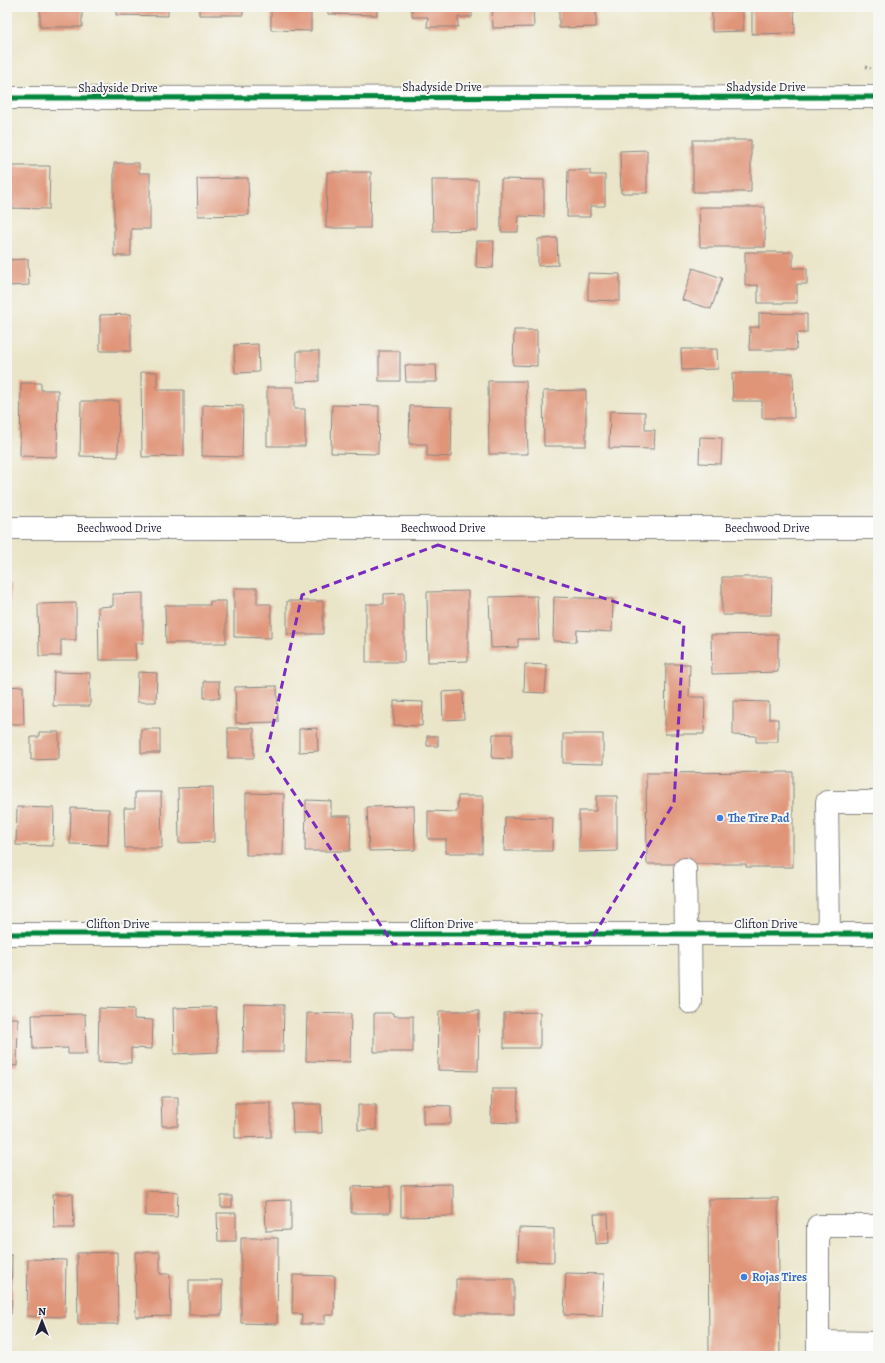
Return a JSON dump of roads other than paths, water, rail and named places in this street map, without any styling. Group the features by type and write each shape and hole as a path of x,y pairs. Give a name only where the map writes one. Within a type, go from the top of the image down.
{"street":[{"name":"Shadyside Drive","path":"7,98 878,97"},
{"name":"Beechwood Drive","path":"7,528 878,528"},
{"path":"829,934 827,802 878,802"},
{"path":"685,869 691,1003"},
{"name":"Clifton Drive","path":"7,934 878,934"},
{"path":"878,1226 818,1226 818,1349 878,1343"}],"place":[{"name":"The Tire Pad","path":"720,818"},
{"name":"Rojas Tires","path":"744,1277"}]}
